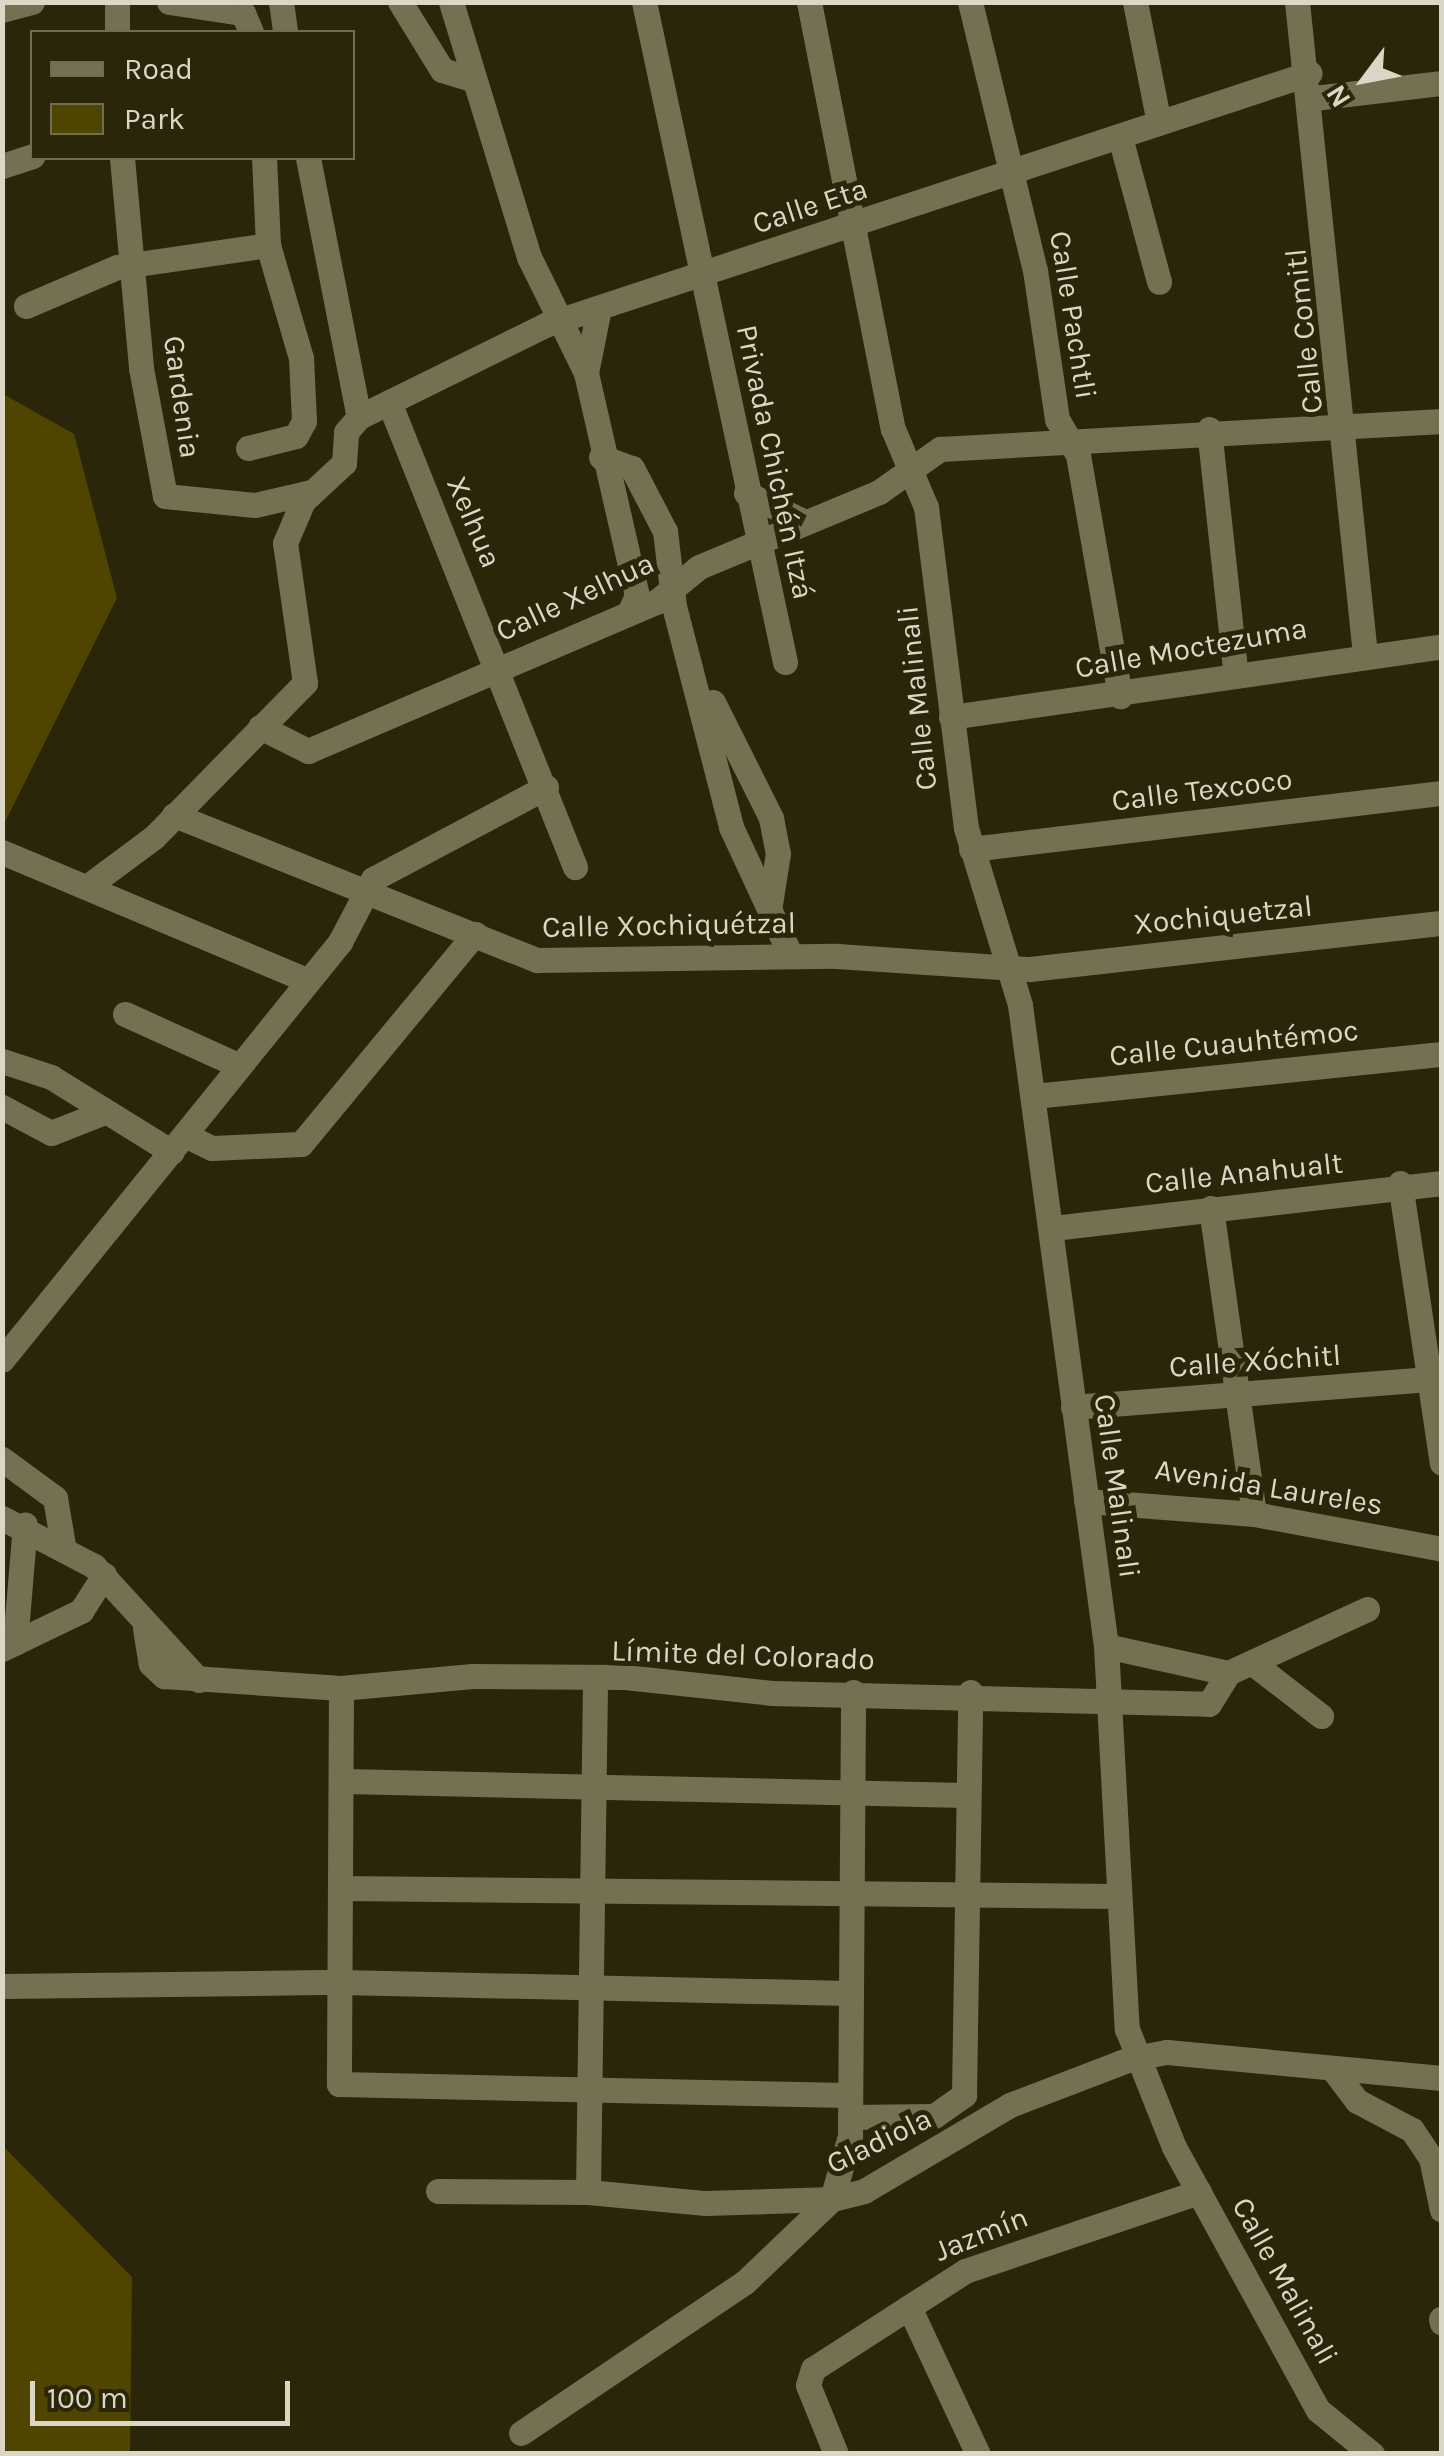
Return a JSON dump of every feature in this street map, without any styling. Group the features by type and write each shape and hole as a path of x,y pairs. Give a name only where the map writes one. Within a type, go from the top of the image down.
{"street":[{"path":"2,10 32,2"},
{"path":"117,30 118,2"},
{"path":"169,2 243,13 250,30"},
{"path":"281,2 285,30"},
{"path":"400,2 442,70 472,79"},
{"path":"451,2 529,257 586,373 601,456 635,584 629,613"},
{"name":"Privada Chichén Itzá","path":"644,2 756,542 785,662"},
{"name":"Calle Malinali","path":"809,2 893,428 912,469 929,526 970,848 1011,964 1034,1096 1106,1646 1105,1699 1124,2018 1200,2192 1318,2410 1372,2454"},
{"name":"Calle Pachtli","path":"970,2 1068,439 1120,696"},
{"path":"1135,2 1159,123"},
{"name":"Calle Comitl","path":"1298,2 1312,85 1365,655"},
{"name":"Calle Eta","path":"353,425 389,402 561,321 598,313 702,274 1009,176 1159,123 1312,85 1442,83"},
{"path":"1120,137 1160,282"},
{"path":"2,166 30,157"},
{"name":"Gardenia","path":"122,160 132,264 165,496 255,505 311,492"},
{"path":"248,448 296,436 304,421 301,358 268,245 264,160"},
{"path":"88,886 174,815 308,678 284,554 311,492 344,463 353,425 308,160"},
{"path":"26,306 132,264 268,245"},
{"path":"586,373 598,313"},
{"name":"Xelhua","path":"389,402 500,668 575,867"},
{"path":"912,469 940,449 1209,429 1442,421"},
{"path":"1209,429 1236,676"},
{"path":"601,456 632,468 654,504 694,682 736,842 770,904 791,956"},
{"name":"Calle Xelhua","path":"260,727 308,751 629,613 756,542 912,469"},
{"path":"746,493 803,521"},
{"name":"Calle Moctezuma","path":"951,716 1120,696 1442,646"},
{"path":"694,682 748,757 771,818 778,852 770,904"},
{"path":"2,1360 180,1144 307,980 378,874 546,786"},
{"path":"722,788 771,818"},
{"name":"Calle Texcoco","path":"970,848 1442,793"},
{"name":"Calle Xochiquétzal","path":"174,815 368,893 553,961 791,956 1011,964"},
{"path":"2,852 307,980"},
{"name":"Xochiquetzal","path":"1011,964 1442,923"},
{"path":"2,1061 51,1077 102,1113 180,1144 212,1148 301,1144 475,934"},
{"path":"125,1014 238,1066"},
{"name":"Calle Cuauhtémoc","path":"1034,1096 1442,1054"},
{"path":"2,1107 52,1134 102,1113"},
{"path":"1400,1184 1435,1379 1442,1463"},
{"name":"Calle Anahualt","path":"1053,1228 1211,1208 1341,1200 1400,1184 1442,1184"},
{"path":"1211,1208 1242,1395 1254,1514"},
{"name":"Calle Xóchitl","path":"1073,1407 1435,1379"},
{"path":"2,1459 60,1506 63,1545"},
{"name":"Avenida Laureles","path":"1086,1500 1254,1514 1442,1548"},
{"path":"14,1521 63,1545 104,1574 81,1611 8,1646 14,1521"},
{"name":"Límite del Colorado","path":"104,1574 145,1628 156,1671 199,1680 341,1688 472,1676 1212,1704 1228,1673"},
{"path":"1106,1646 1228,1673 1368,1609"},
{"path":"1254,1664 1321,1716"},
{"path":"588,2192 595,1682"},
{"path":"341,1688 341,1982 334,2072 344,2086 848,2106 927,2118 961,2103"},
{"path":"438,2191 588,2192 705,2203 832,2199 848,2106 853,1692"},
{"path":"970,1692 961,2103 978,2125"},
{"path":"344,1781 966,1795"},
{"path":"342,1888 594,1886 850,1895 1116,1896"},
{"path":"2,1986 341,1982 848,1993"},
{"path":"1140,2056 1442,2078"},
{"name":"Gladiola","path":"521,2433 677,2333 832,2199 864,2191 978,2125 1140,2056"},
{"path":"1332,2068 1357,2101 1412,2130 1431,2158 1442,2210"},
{"name":"Jazmín","path":"836,2454 808,2376 965,2271 1200,2192"},
{"path":"909,2307 978,2454"}],"green space":[{"path":"3,394 74,434 117,598 3,826"},
{"path":"2,2145 132,2277 130,2453 3,2453"}]}
